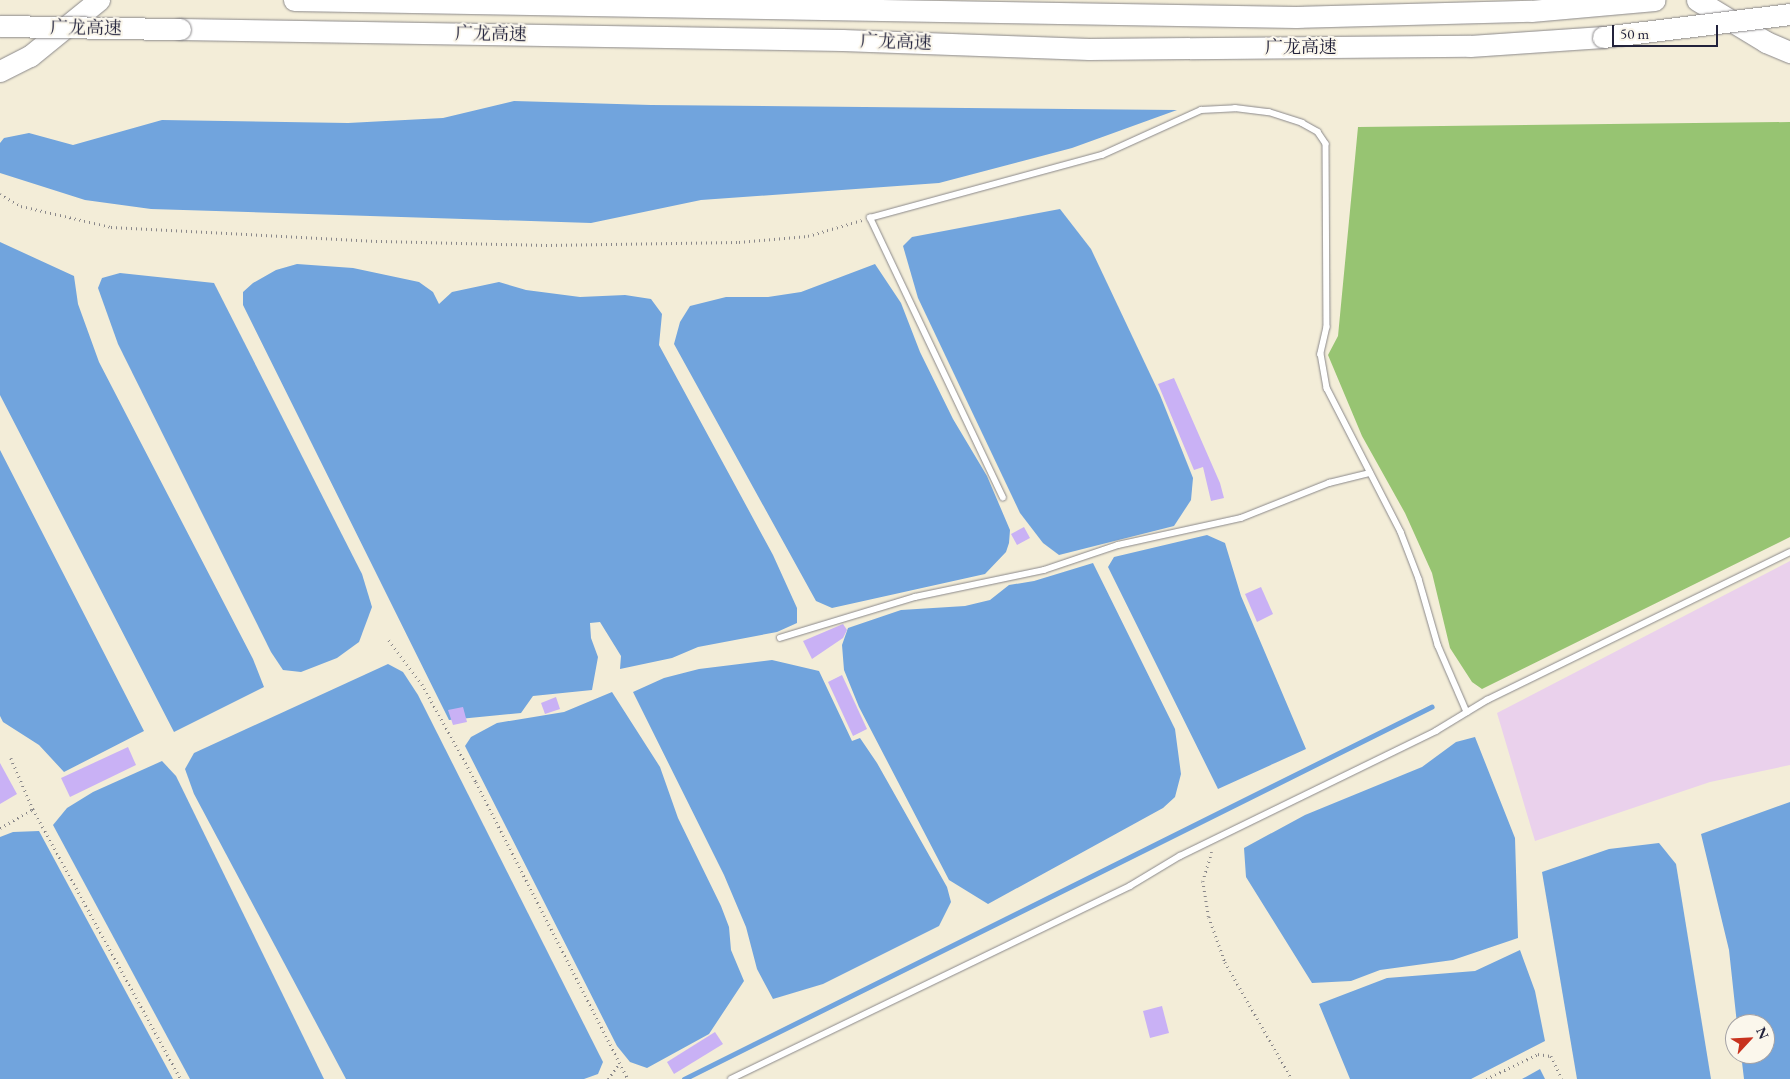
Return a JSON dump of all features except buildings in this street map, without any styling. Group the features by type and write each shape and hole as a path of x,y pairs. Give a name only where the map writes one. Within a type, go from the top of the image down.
{"highway":[{"path":"0,71 30,56 99,0"},
{"name":"广龙高速","path":"294,0 1296,17 1466,14 1592,7 1654,0"},
{"path":"1697,0 1766,42 1790,52"},
{"name":"广龙高速","path":"0,26 842,40 1088,48 1470,46 1603,36 1790,14"}],"lane":[{"path":"1004,498 870,218 1094,158 1202,110 1235,108 1269,112 1302,123 1318,132 1326,144 1327,327 1321,354 1326,379 1370,473 1401,532 1419,579 1438,645 1467,712"},
{"path":"780,638 915,598 1044,570 1118,545 1241,518 1329,483 1370,473"},
{"path":"731,1079 1130,886 1180,856 1790,552"}],"path":[{"path":"0,194 21,206 111,227 536,245 739,242 808,236 870,218"},
{"path":"389,640 422,684 476,782 628,1079"},
{"path":"11,758 33,808 181,1079"},
{"path":"0,828 33,808"},
{"path":"1220,837 1208,859 1203,881 1209,917 1225,962 1292,1079"},
{"path":"1486,1079 1538,1054 1551,1056 1562,1079"},
{"path":"608,1079 619,1063"}],"shaded area":[{"path":"1790,561 1790,765 1710,782 1535,841 1497,713"}],"green space":[{"path":"1790,122 1790,537 1482,689 1472,682 1450,648 1432,573 1405,513 1362,436 1328,355 1338,336 1358,127"}],"water":[{"path":"514,101 651,105 1177,110 1072,148 939,183 701,200 591,223 151,209 85,200 0,173 0,143 4,138 29,133 73,145 162,120 348,123 443,118"},
{"path":"1060,209 1091,249 1160,395 1193,478 1191,500 1174,526 1059,555 1043,543 1020,513 918,298 903,246 912,237"},
{"path":"0,242 74,276 78,304 99,362 253,659 264,687 174,732 0,395"},
{"path":"297,264 353,268 419,282 433,292 439,304 452,292 499,282 526,290 580,297 625,295 651,299 662,314 659,345 773,555 797,608 797,623 777,632 698,647 672,658 620,669 621,656 600,622 590,623 591,638 598,657 592,690 533,696 521,713 449,720 243,305 243,292 253,283 276,270"},
{"path":"875,264 901,303 920,352 953,419 987,476 1010,530 1009,543 1006,552 985,574 832,608 816,601 674,344 680,322 690,306 726,297 768,297 801,292"},
{"path":"120,273 214,283 362,574 372,607 359,642 337,658 301,672 283,670 271,652 118,344 98,288 102,278"},
{"path":"0,450 144,731 64,772 39,745 3,722 0,716"},
{"path":"1207,535 1225,543 1241,596 1306,749 1218,789 1108,567 1114,557"},
{"path":"1093,563 1175,729 1181,774 1175,797 1163,808 988,904 949,880 859,707 844,670 842,645 848,628 901,610 965,606 990,600 1009,585 1034,581"},
{"path":"772,660 819,671 852,741 860,738 877,763 947,887 951,902 939,926 823,984 773,999 757,969 746,927 724,875 633,692 664,678 699,669"},
{"path":"388,664 403,672 418,695 603,1062 598,1074 584,1079 346,1079 194,794 185,769 194,753"},
{"path":"612,692 660,767 678,818 721,906 729,927 731,950 744,981 709,1034 647,1068 630,1062 617,1046 465,746 471,737 497,723 564,712"},
{"path":"1475,737 1515,838 1518,938 1453,960 1380,970 1351,981 1312,983 1246,877 1244,848 1305,815 1422,767 1456,742"},
{"path":"162,761 176,776 324,1079 190,1079 53,825 67,808 93,792"},
{"path":"1790,802 1790,1079 1744,1079 1742,1064 1775,1064 1775,1014 1736,1014 1729,950 1701,834"},
{"path":"39,831 173,1079 0,1079 0,837 13,832"},
{"path":"1659,843 1676,864 1711,1079 1577,1079 1542,872 1609,849"},
{"path":"1520,950 1535,991 1545,1041 1471,1079 1350,1079 1319,1004 1387,978 1475,971"},
{"path":"1540,1069 1545,1079 1522,1079"}],"waterway":[{"path":"684,1079 1431,707"}]}
